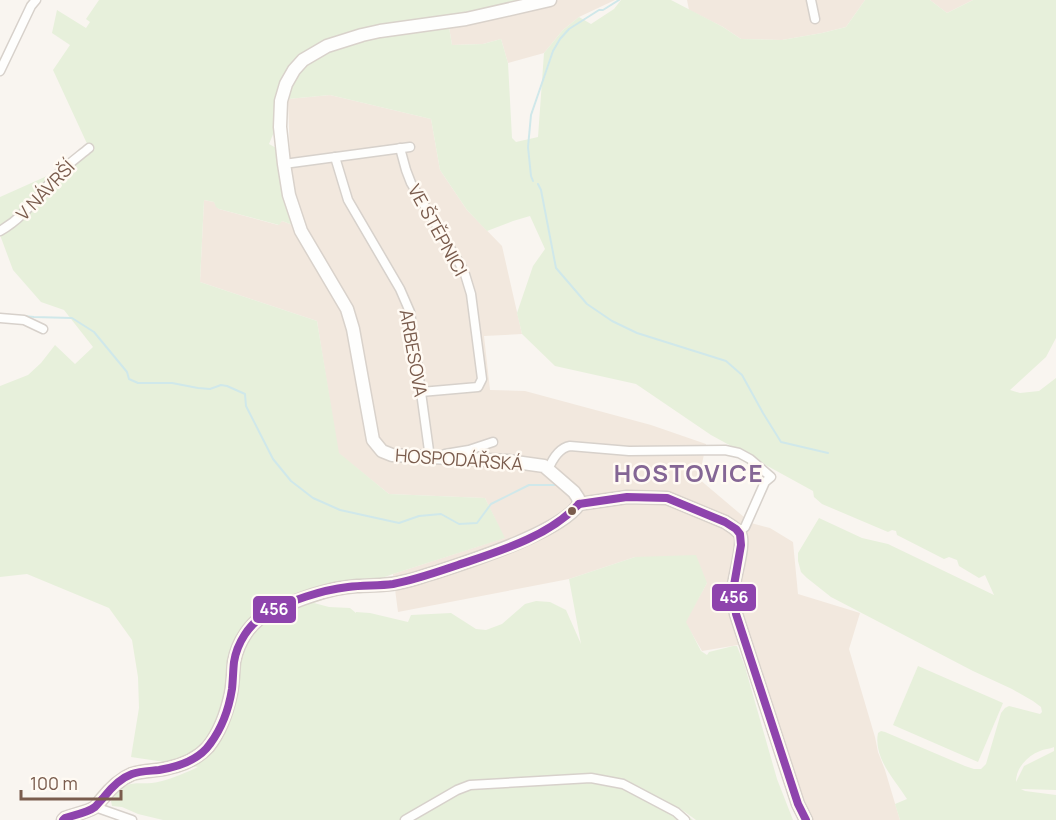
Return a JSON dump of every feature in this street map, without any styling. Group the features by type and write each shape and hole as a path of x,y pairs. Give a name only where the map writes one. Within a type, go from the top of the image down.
{"street":[{"path":"0,71 36,0"},
{"name":"HOSPODÁŘSKÁ","path":"550,0 466,19 362,34 327,46 303,60 294,70 286,84 281,101 280,127 289,195 301,231 346,309 353,329 373,440 382,451 392,456 508,461 544,466 574,492 579,504"},
{"path":"811,0 815,19"},
{"path":"284,164 410,147"},
{"name":"V NÁVRŠÍ","path":"0,231 14,222 56,176 89,148"},
{"name":"VE ŠTĚPNICI","path":"400,148 411,183 464,272 471,294 482,379 478,387 422,392"},
{"name":"ARBESOVA","path":"336,157 348,200 400,289 410,312 431,458"},
{"path":"0,318 24,320 43,329"},
{"path":"431,458 493,442"},
{"path":"548,470 551,462 563,447 570,446 629,451 713,449 738,453 750,459 771,477 765,482 745,527 738,532"},
{"path":"63,820 95,807 118,783 132,775 169,768 196,758 207,748 218,733 226,712 231,692 234,660 240,642 251,625 267,614 317,594 355,586 403,582 468,562 531,537 564,517 579,504 627,497 667,498 725,522 741,536 742,546 734,578 733,595 736,614 798,804 806,820"},
{"path":"405,820 470,784 591,778 623,784 676,812 685,820"},
{"path":"95,807 132,820"}],"shaded area":[{"path":"559,0 615,0 579,17 563,30 544,53 508,63 501,39 483,44 452,45 449,27"},
{"path":"687,0 865,0 846,27 782,40 741,39 689,10"},
{"path":"930,0 973,0 947,13"},
{"path":"330,95 431,119 440,170 467,210 502,246 522,334 484,336 490,390 525,391 651,425 706,444 699,479 751,523 770,528 793,542 798,594 860,613 849,649 900,820 811,820 791,769 750,643 702,651 685,622 707,583 635,557 569,579 398,612 393,574 504,538 485,498 389,494 338,453 317,321 200,282 204,200 214,202 219,209 278,225 282,221 293,225 300,221 290,159 288,99"}],"green space":[{"path":"99,0 528,0 449,27 452,45 483,44 501,39 508,63 512,138 516,142 538,137 544,53 563,30 579,17 591,24 614,9 621,0 671,0 741,39 782,40 846,27 865,0 930,0 947,13 973,0 1056,0 1056,338 1046,357 1010,390 1020,393 1039,391 1056,378 1056,790 1021,789 1056,795 1056,820 900,820 895,804 907,799 882,760 877,742 878,733 885,732 965,766 981,769 986,764 1001,713 1005,708 1009,706 1040,714 1041,707 1012,689 831,597 801,572 798,553 819,518 862,538 888,544 994,595 985,575 979,578 959,566 957,560 949,557 944,559 897,535 896,531 888,532 822,504 814,497 813,491 711,435 636,384 555,366 522,334 517,313 533,266 545,249 530,216 487,231 467,210 440,170 431,119 330,95 288,99 269,144 278,149 293,225 282,221 279,225 219,209 214,202 204,200 200,282 317,321 339,453 389,494 485,498 505,538 393,574 314,603 329,607 350,608 356,613 370,613 408,622 411,615 451,613 476,629 486,630 502,624 525,604 536,601 550,602 566,610 581,644 569,579 635,557 696,555 707,583 686,622 701,651 707,655 709,652 737,646 777,779 793,820 696,820 678,807 693,820 163,820 112,806 111,801 123,787 162,781 198,767 131,757 139,708 138,677 132,640 109,608 27,574 0,577 0,386 28,375 55,345 75,364 93,347 64,310 41,302 13,270 0,235 0,197 47,176 89,148 53,70 70,45 52,33 57,10 86,28 90,22 86,19","holes":["1054,747 1054,751 1024,766 1016,782 1020,767 1031,756"]},
{"path":"918,666 1003,703 978,762 893,725"}],"waterway":[{"path":"533,181 528,147 531,115 553,51 569,29 619,0"},
{"path":"538,184 556,268 587,304 612,321 637,333 726,361 742,375 781,442 828,453"},
{"path":"0,314 72,318 94,332 127,372 129,379 138,383 172,383 210,389 221,385 245,394 246,406 273,459 291,481 313,498 340,510 399,523 419,516 441,514 459,524 477,523 491,504 529,485 555,485"}],"transit line":[{"name":"456","path":"579,504 627,497 667,498 725,522 740,534 741,545 733,591 736,614 798,804 806,820"},
{"name":"456","path":"63,820 95,807 113,787 128,776 138,772 180,765 205,750 218,731 227,711 238,648 249,629 266,614 316,593 338,588 401,582 490,554 538,534 567,516 579,504"}],"district":[{"name":"HOSTOVICE","path":"689,472"}]}
